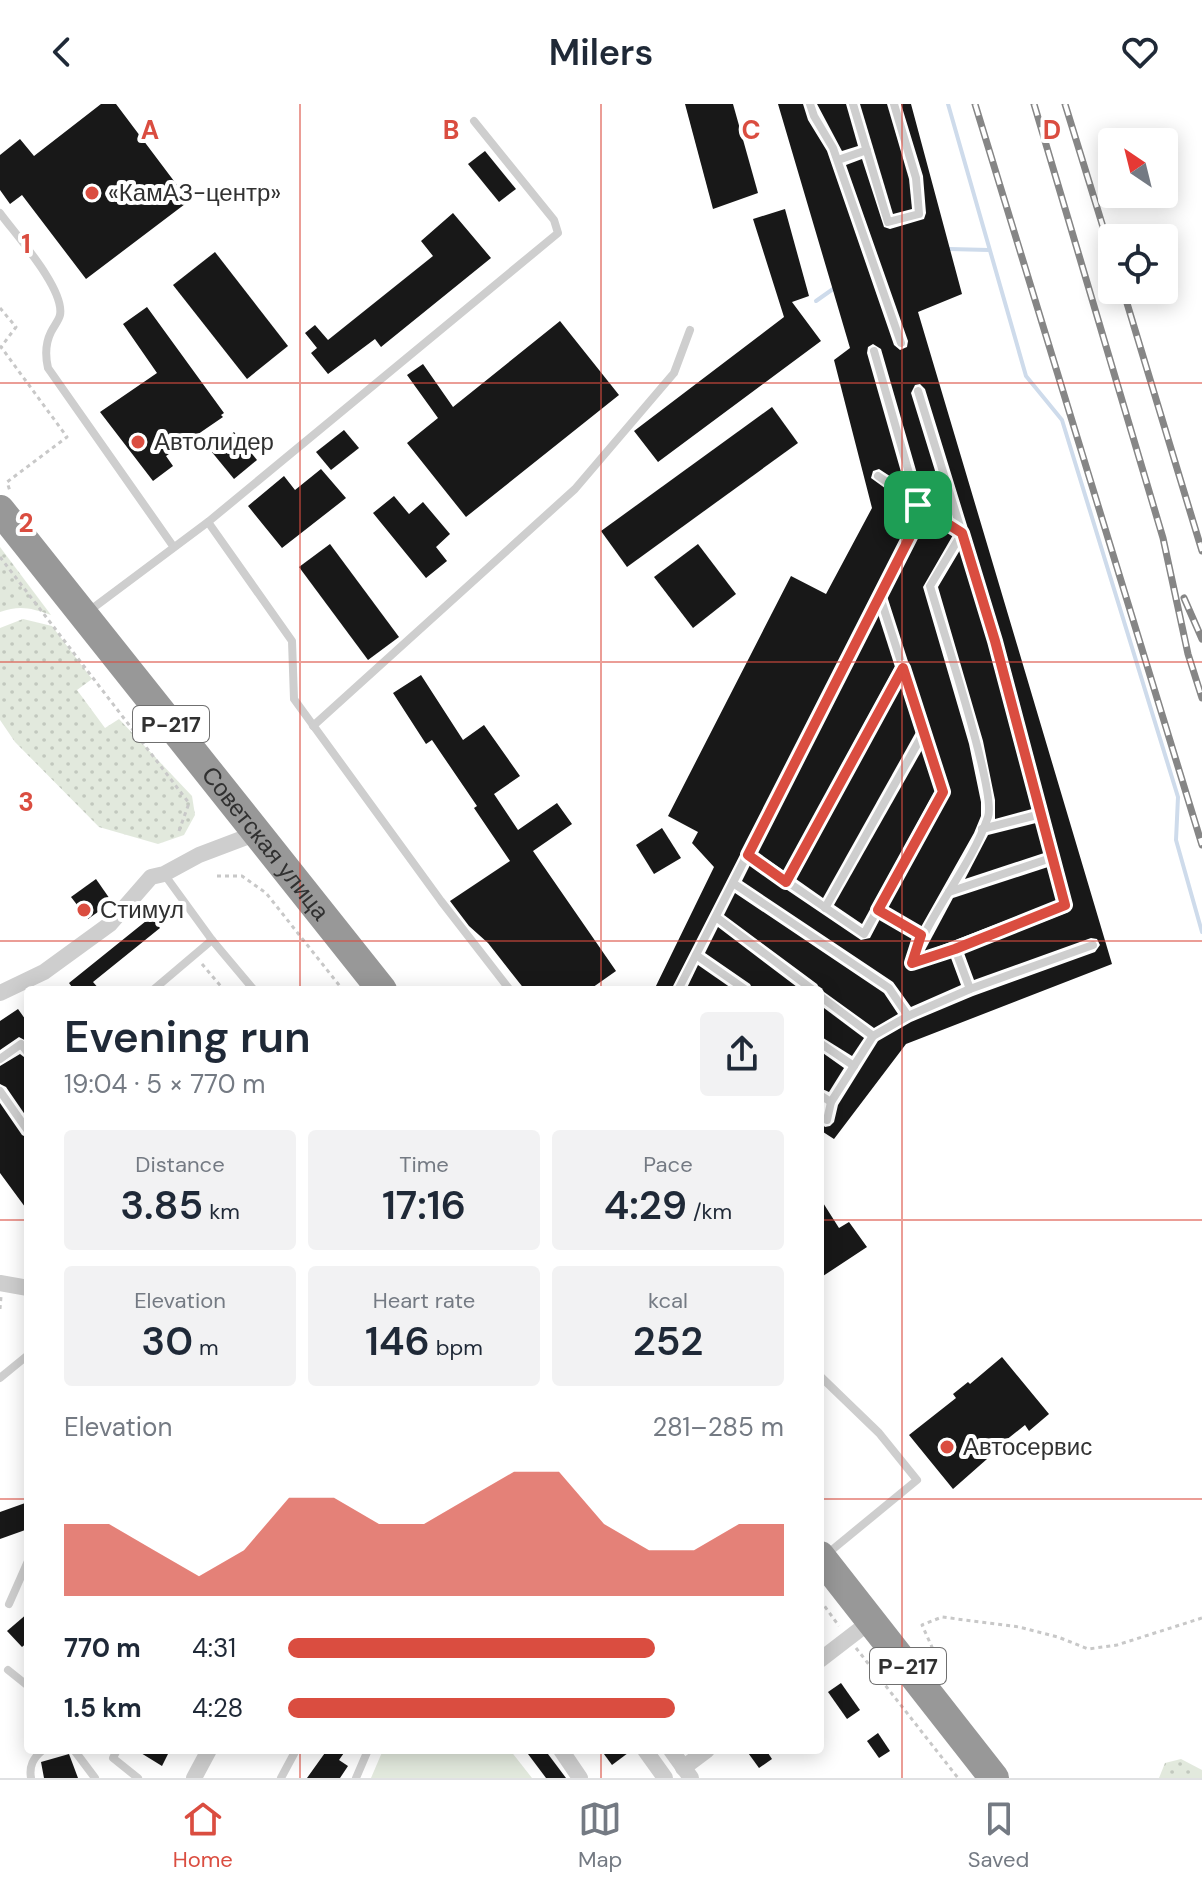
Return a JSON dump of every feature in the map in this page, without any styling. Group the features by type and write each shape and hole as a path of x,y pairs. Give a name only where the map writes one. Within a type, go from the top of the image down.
{"highway":[{"name":"Советская улица","path":"6,502 85,614 379,986"},
{"name":"Р-217","path":"824,1561 994,1778"}],"street":[{"path":"0,993 44,972 110,924 151,877 257,833"},
{"path":"0,1283 24,1287"},
{"path":"824,1657 872,1620"},
{"path":"194,1778 207,1754"},
{"path":"564,1754 580,1778"},
{"path":"648,1754 665,1778"},
{"path":"674,1754 687,1773 704,1754"}],"lane":[{"path":"810,104 838,160 901,343"},
{"path":"853,104 888,222 919,214 916,178 894,104"},
{"path":"85,614 208,522 558,233 554,220 474,121"},
{"path":"838,160 867,150"},
{"path":"0,213 52,285 59,300 60,315 49,336 45,354 48,368 173,546"},
{"path":"313,726 575,489 674,373 690,330"},
{"path":"680,986 921,515 874,351"},
{"path":"918,391 962,533 995,641 1065,905 912,963 921,935 949,892 990,814 986,779 930,586 962,533"},
{"path":"878,476 962,533"},
{"path":"208,522 292,641 294,699 507,986"},
{"path":"748,855 864,934 943,792 880,597"},
{"path":"786,882 903,668"},
{"path":"825,908 924,732"},
{"path":"982,829 1041,814"},
{"path":"949,892 1054,857"},
{"path":"164,874 212,940 251,986"},
{"path":"733,883 889,988 908,1016"},
{"path":"878,910 921,935"},
{"path":"716,917 808,986"},
{"path":"158,986 212,940"},
{"path":"827,1120 831,1102 873,1036 908,1016 970,989 1093,945"},
{"path":"955,949 970,989"},
{"path":"696,955 740,986"},
{"path":"824,999 873,1036"},
{"path":"0,1059 21,1044 24,1048"},
{"path":"824,1046 854,1066"},
{"path":"0,1091 24,1125"},
{"path":"824,1098 831,1102"},
{"path":"0,1378 24,1358"},
{"path":"824,1380 879,1433 917,1480 824,1555"},
{"path":"9,1604 24,1570"},
{"path":"8,1670 24,1683"},
{"path":"31,1778 29,1770 38,1754"},
{"path":"77,1754 95,1778"},
{"path":"115,1754 138,1778"},
{"path":"281,1778 294,1754"},
{"path":"356,1778 366,1754"}],"path":[{"path":"0,308 16,327 1,347 67,437 7,482 6,502"},
{"path":"0,557 189,803 179,831"},
{"path":"217,876 242,876 266,893 340,986"},
{"path":"195,955 221,986"},
{"path":"824,1605 958,1778"},
{"path":"922,1625 942,1617 1019,1627 1088,1649 1117,1645 1202,1618"}],"shaded area":[{"path":"0,547 51,615 26,608 0,612"},
{"path":"23,619 52,626 92,679 77,690 105,728 119,719 192,796 195,815 184,835 158,844 99,827 15,742 0,720 0,628"},
{"path":"381,1754 513,1754 532,1778 371,1778"},
{"path":"1181,1759 1202,1770 1202,1778 1159,1778 1165,1763"}],"building":[{"name":"«КамАЗ-центр»","path":"101,104 116,104 189,201 86,279 22,195 10,204 0,190 0,155 20,139 34,156"},
{"path":"685,104 733,104 758,193 713,209"},
{"path":"778,104 803,104 808,120 827,151 894,345 900,350 907,347 908,341 846,165 862,159 884,227 890,229 924,219 923,176 901,104 911,104 962,294 918,312 1112,964 906,1044 834,1139 824,1133 824,1126 834,1122 838,1105 878,1041 911,1022 973,996 1095,952 1100,945 1097,939 1091,938 974,980 964,953 1068,912 1072,903 1002,639 925,389 920,384 915,385 911,393 949,516 924,498 881,349 873,344 868,347 867,353 905,486 879,469 873,471 871,478 911,507 914,514 673,986 656,986 714,867 692,843 698,832 668,816 791,576 826,594 872,508 834,360 850,348"},
{"path":"817,104 846,104 858,146 842,151"},
{"path":"860,104 887,104 909,179 912,209 893,214"},
{"path":"485,151 516,189 499,202 468,164"},
{"path":"785,209 809,296 792,302 821,341 658,462 634,431 784,317 753,219"},
{"path":"453,213 491,258 381,347 375,339 328,374 311,353 317,348 305,333 315,325 328,340 433,256 421,241"},
{"path":"215,252 288,346 247,379 173,285"},
{"path":"147,307 224,413 221,415 223,417 166,456 173,466 153,481 100,412 157,373 123,324"},
{"path":"560,321 619,395 466,517 407,443 438,418 407,375 423,364 453,407"},
{"path":"772,407 798,443 627,567 601,531"},
{"path":"344,430 359,448 331,470 316,452"},
{"path":"234,432 257,460 234,479 211,451"},
{"path":"321,469 346,498 282,548 248,506 284,476 295,490"},
{"path":"394,496 409,514 423,502 450,534 436,547 447,561 426,578 373,513"},
{"path":"927,518 953,535 923,587 969,744 981,816 921,927 887,907 950,792 887,596"},
{"path":"330,544 399,637 368,660 299,567"},
{"path":"698,544 736,594 693,628 654,577"},
{"path":"960,550 1032,809 995,819 995,800 983,741 938,587"},
{"path":"878,614 895,667 784,871 756,852"},
{"path":"421,675 463,740 484,725 520,776 494,794 518,830 557,803 572,824 533,851 616,971 595,986 522,986 488,943 469,926 450,901 510,861 432,740 426,744 393,693"},
{"path":"901,686 916,732 823,898 796,879"},
{"path":"922,750 935,791 862,924 834,905"},
{"path":"1036,823 1044,853 965,879 988,835"},
{"path":"662,828 681,858 654,874 636,845"},
{"path":"750,865 861,940 870,938 880,919 914,939 905,961 909,969 951,958 961,985 911,1007 893,982 742,881"},
{"path":"1048,867 1057,901 924,952 953,898"},
{"path":"96,879 112,902 88,919 71,897"},
{"path":"735,893 884,993 898,1014 874,1028 824,992 824,986 818,986 724,915"},
{"path":"151,917 160,928 93,982 96,986 71,986 69,983"},
{"path":"718,927 796,986 751,986 705,953"},
{"path":"698,965 728,986 688,986"},
{"path":"824,1008 864,1038 852,1056 824,1038"},
{"path":"18,1009 24,1017 24,1040 19,1037 0,1050 0,1021"},
{"path":"20,1054 24,1057 24,1113 6,1087 0,1084 0,1066"},
{"path":"824,1054 844,1068 829,1092 824,1090"},
{"path":"0,1103 24,1136 24,1206 0,1173"},
{"path":"824,1204 839,1228 849,1222 867,1247 824,1275"},
{"path":"1002,1357 1049,1414 1029,1431 1025,1425 985,1457 987,1459 953,1489 909,1435 956,1398 953,1394"},
{"path":"24,1503 24,1530 0,1539 0,1512"},
{"path":"24,1616 24,1645 22,1647 7,1631"},
{"path":"841,1683 860,1710 847,1719 828,1692"},
{"path":"878,1733 890,1751 879,1758 867,1741"},
{"path":"69,1754 78,1778 44,1778 41,1762"},
{"path":"142,1754 168,1754 162,1766"},
{"path":"324,1754 343,1754 339,1760 348,1766 340,1778 307,1778"},
{"path":"528,1754 548,1754 566,1778 546,1778"},
{"path":"604,1754 627,1754 612,1765"},
{"path":"749,1754 769,1754 772,1759 759,1768"}],"waterway":[{"path":"948,104 1026,376 1062,420 1178,797 1176,840 1202,932"},
{"path":"949,249 989,250"},
{"path":"816,301 833,289"}],"railway":[{"path":"975,104 1202,845"},
{"path":"1034,104 1163,538 1188,654 1202,698"},
{"path":"1065,104 1102,224"},
{"path":"1127,304 1202,551"},
{"path":"1184,598 1202,639"}],"place":[{"name":"«КамАЗ-центр»","path":"92,193"},
{"name":"Автолидер","path":"138,442"},
{"name":"Стимул","path":"84,910"},
{"name":"Автосервис","path":"947,1447"}],"route":[{"path":"918,505 962,533 995,641 1065,905 912,963 921,935 878,910 943,792 903,668 786,882 748,855 921,515 918,505"}]}
